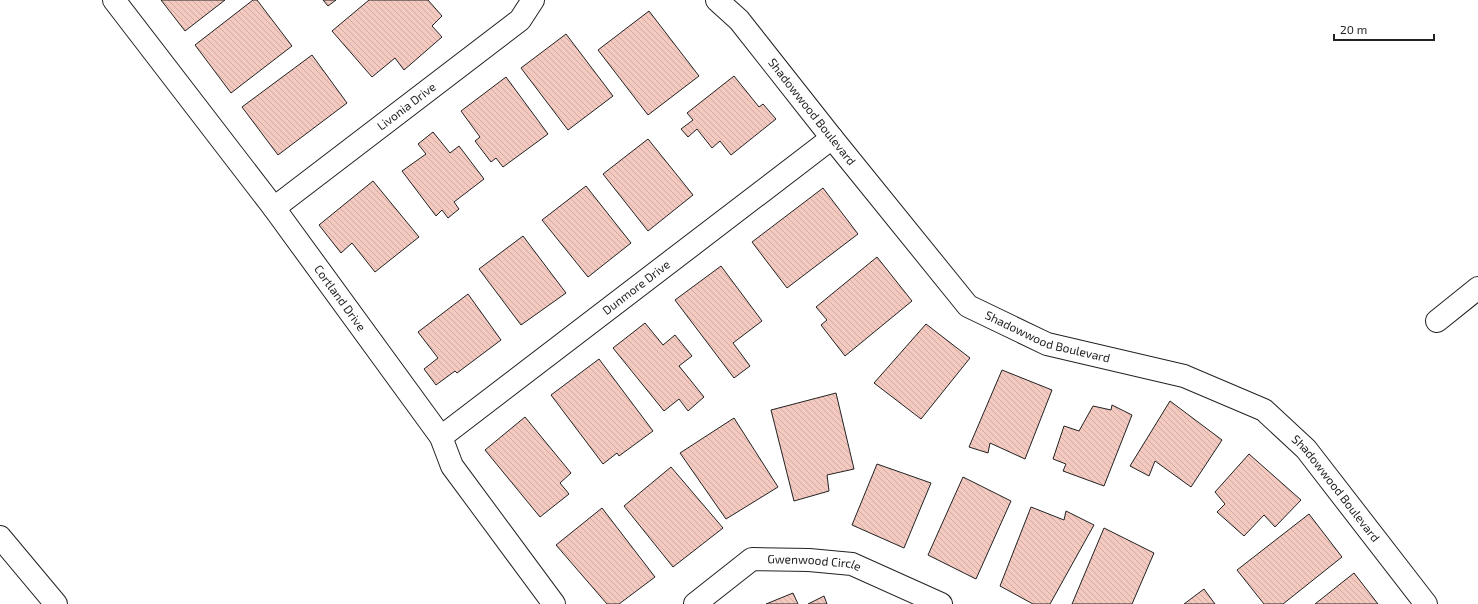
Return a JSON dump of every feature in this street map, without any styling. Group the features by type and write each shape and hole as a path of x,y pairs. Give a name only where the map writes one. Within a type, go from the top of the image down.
{"street":[{"name":"Cortland Drive","path":"114,0 274,208 441,437 452,466 554,604"},
{"name":"Livonia Drive","path":"274,208 520,20 533,0"},
{"name":"Shadowwood Boulevard","path":"717,0 740,20 832,138 968,306 1047,344 1184,376 1264,410 1306,449 1426,604"},
{"name":"Dunmore Drive","path":"441,437 832,138"},
{"path":"1437,321 1478,288"},
{"path":"0,536 56,604"},
{"name":"Gwenwood Circle","path":"695,604 752,559 809,560 852,564 941,604"}],"building":[{"path":"161,0 225,0 185,31"},
{"path":"253,0 257,0 292,46 231,93 195,45"},
{"path":"323,0 336,0 328,6"},
{"path":"369,0 428,0 442,16 432,26 442,37 404,70 395,58 372,77 332,31"},
{"path":"649,11 699,76 648,115 598,50"},
{"path":"566,34 613,96 568,130 521,68"},
{"path":"312,55 347,103 278,155 242,107"},
{"path":"734,76 759,107 763,104 776,119 731,155 720,141 712,148 697,129 688,137 681,129 693,120 687,113"},
{"path":"506,77 548,134 503,167 496,158 491,162 475,141 480,137 461,111"},
{"path":"433,132 450,153 459,146 484,179 454,202 459,209 448,218 442,210 436,216 402,171 426,154 418,144"},
{"path":"648,139 693,195 648,231 603,174"},
{"path":"373,181 419,237 375,272 352,243 341,253 319,225"},
{"path":"586,186 631,243 588,277 542,220"},
{"path":"823,188 858,234 787,288 752,242"},
{"path":"523,236 566,293 521,325 479,269"},
{"path":"877,257 912,301 845,356 821,325 827,320 816,307"},
{"path":"721,266 762,321 733,343 750,366 734,378 675,300"},
{"path":"468,294 501,340 457,373 455,371 436,385 424,369 438,358 418,332"},
{"path":"645,323 663,345 675,335 692,356 679,366 704,397 688,411 679,399 664,411 613,348"},
{"path":"926,324 970,358 921,419 874,383"},
{"path":"599,359 653,431 619,456 617,453 603,464 551,395"},
{"path":"1002,370 1052,390 1025,459 990,443 988,453 969,447"},
{"path":"836,393 854,469 827,475 829,491 794,501 771,410"},
{"path":"1170,401 1222,440 1191,487 1155,461 1149,476 1130,466"},
{"path":"1112,405 1132,415 1104,486 1063,471 1066,464 1053,459 1064,426 1079,431 1093,406 1111,410"},
{"path":"525,417 571,473 560,483 569,494 540,517 485,450"},
{"path":"734,418 778,487 726,519 680,453"},
{"path":"1249,454 1301,500 1275,527 1264,515 1244,536 1217,512 1225,504 1215,492"},
{"path":"877,464 931,483 904,548 852,525"},
{"path":"671,467 723,528 673,567 624,506"},
{"path":"963,477 1011,501 976,579 928,555"},
{"path":"1031,507 1064,520 1066,511 1094,525 1050,604 1033,604 1000,586"},
{"path":"602,508 655,577 619,604 607,604 556,545"},
{"path":"1309,514 1342,557 1283,604 1264,604 1237,570"},
{"path":"1104,528 1154,553 1132,604 1072,604"},
{"path":"1354,573 1378,604 1315,604"},
{"path":"1204,589 1215,604 1184,604"},
{"path":"793,593 798,604 766,604"},
{"path":"824,596 827,604 808,604"}]}
